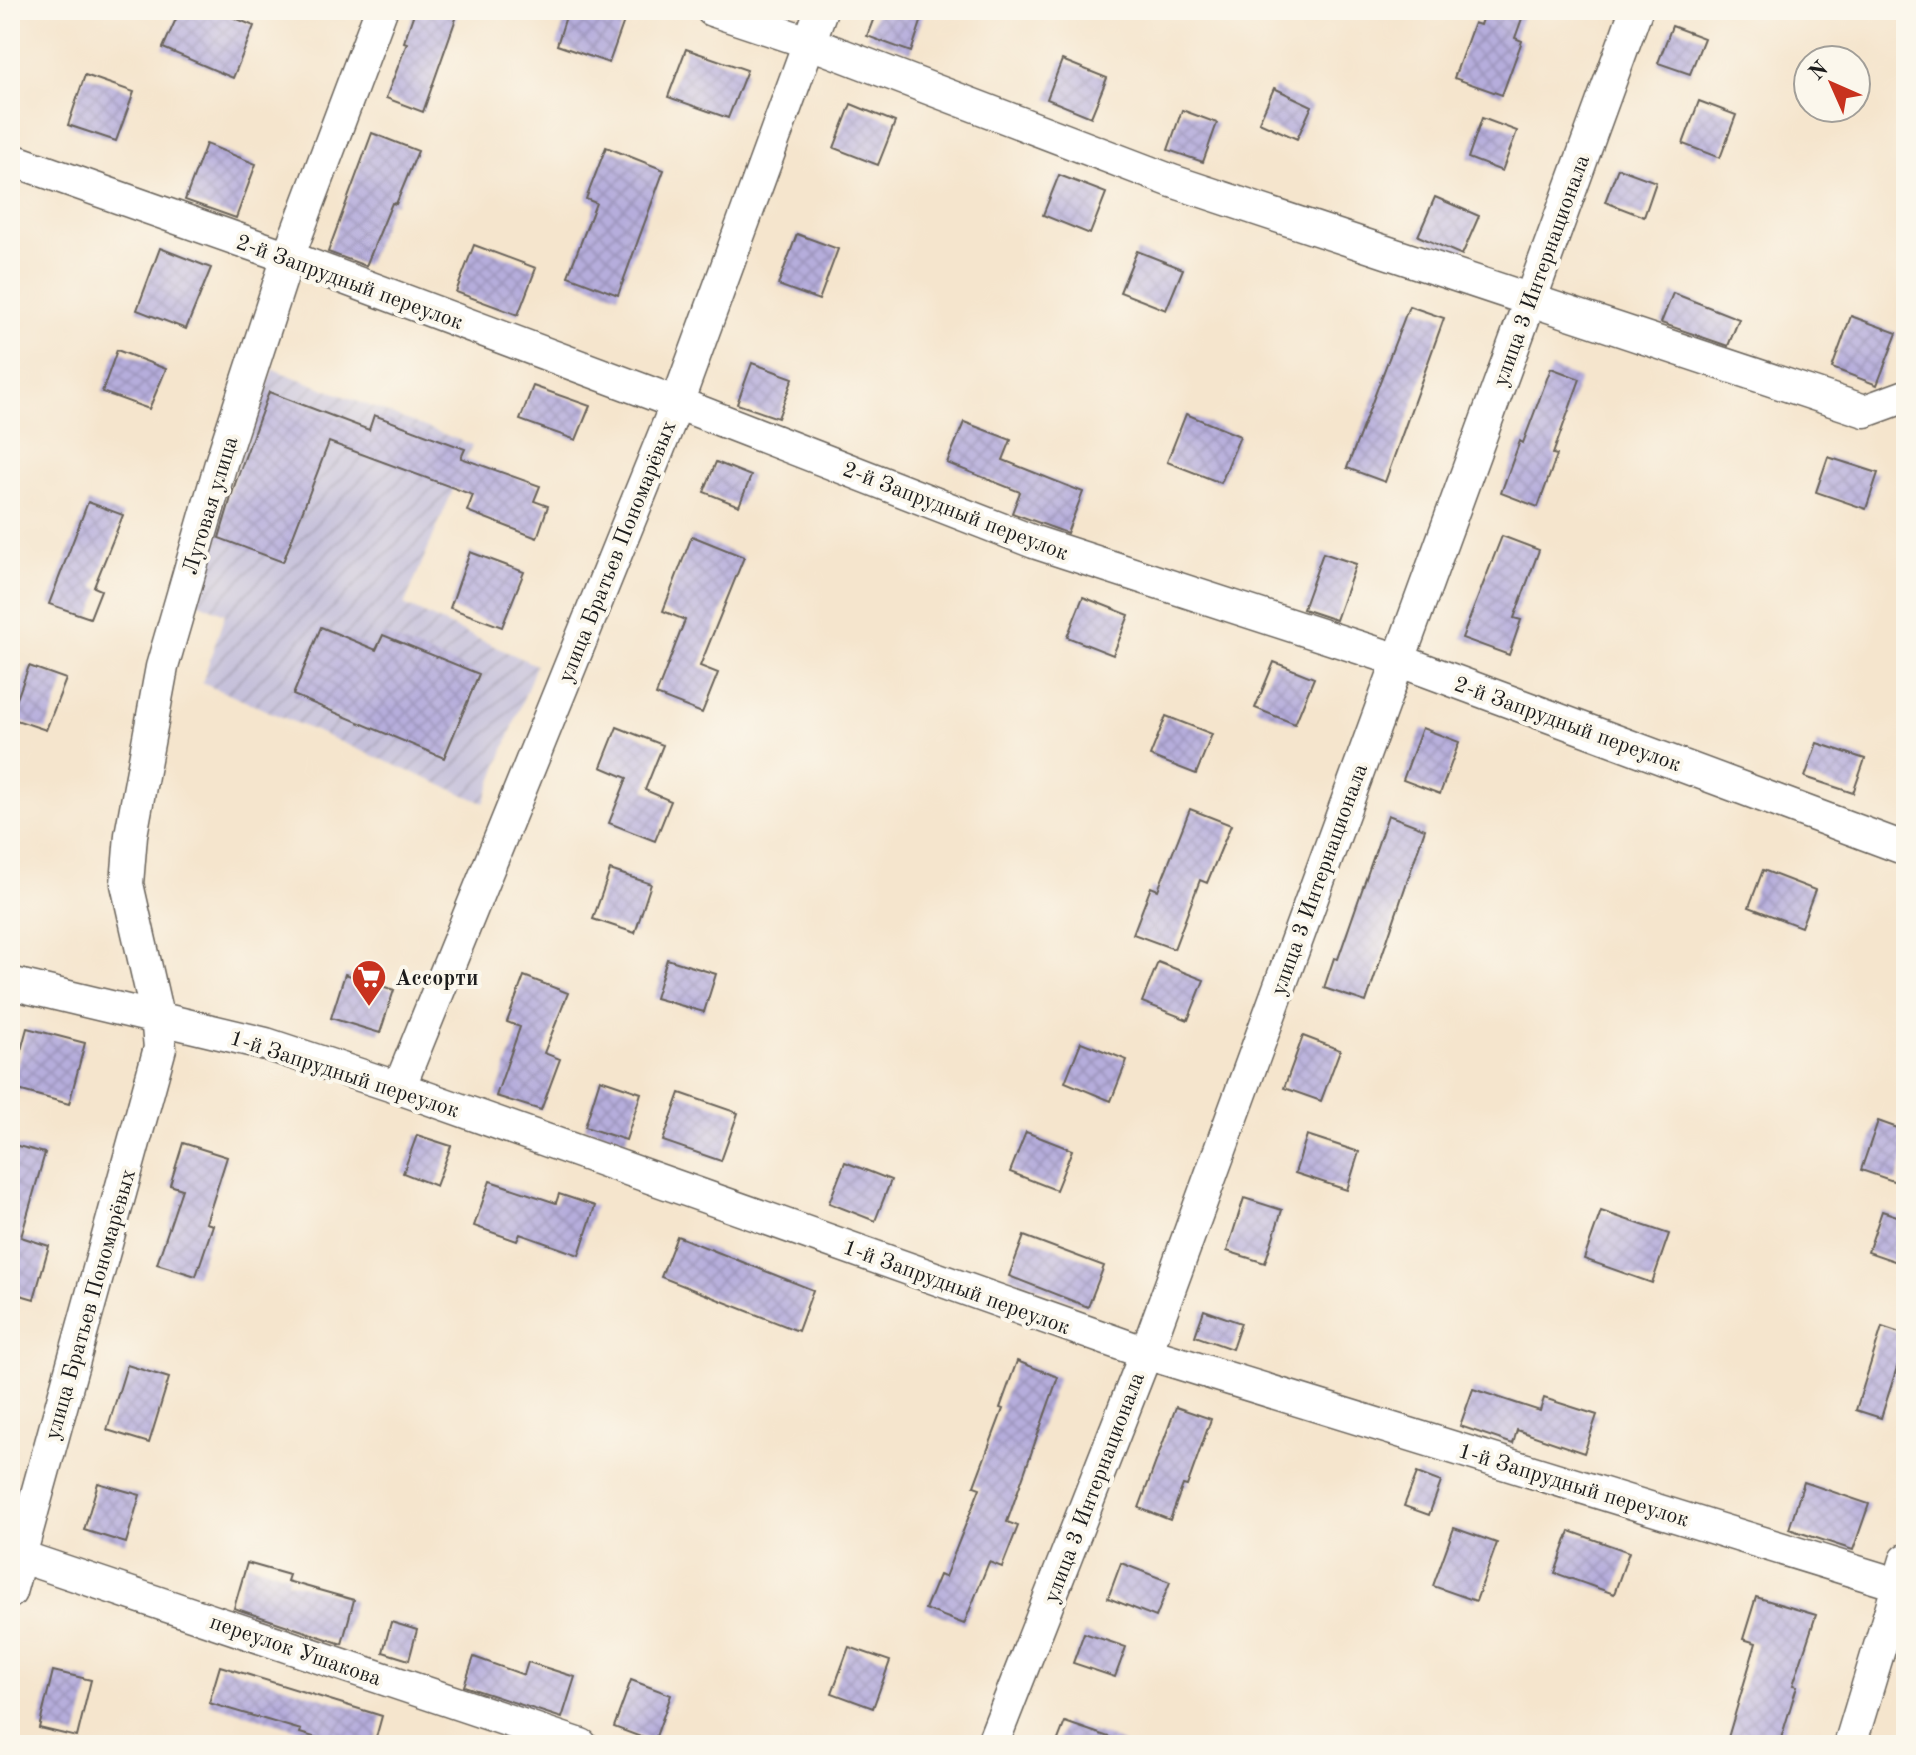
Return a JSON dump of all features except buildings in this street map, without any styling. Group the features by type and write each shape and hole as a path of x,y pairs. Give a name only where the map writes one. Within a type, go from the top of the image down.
{"street":[{"name":"Луговая улица","path":"157,1016 127,884 131,835 162,667 221,463 288,257 381,10"},
{"path":"712,10 808,42 1172,181 1865,411 1906,396"},
{"name":"улица Братьев Пономарёвых","path":"399,1088 677,403 821,10"},
{"name":"улица 3 Интернационала","path":"992,1745 1146,1353 1636,10"},
{"name":"2-й Запрудный переулок","path":"10,159 288,257 677,403 1034,542 1398,660 1906,849"},
{"name":"1-й Запрудный переулок","path":"10,983 266,1044 399,1088 1146,1353 1903,1577"},
{"name":"улица Братьев Пономарёвых","path":"10,1592 14,1554 160,1048 157,1016"},
{"name":"переулок Ушакова","path":"14,1554 581,1745"},
{"path":"1850,1745 1903,1577"}],"shaded area":[{"path":"273,369 472,445 404,605 536,665 484,803 202,683 225,614 190,599"}],"place":[{"name":"Ассорти","path":"369,1008"}]}
